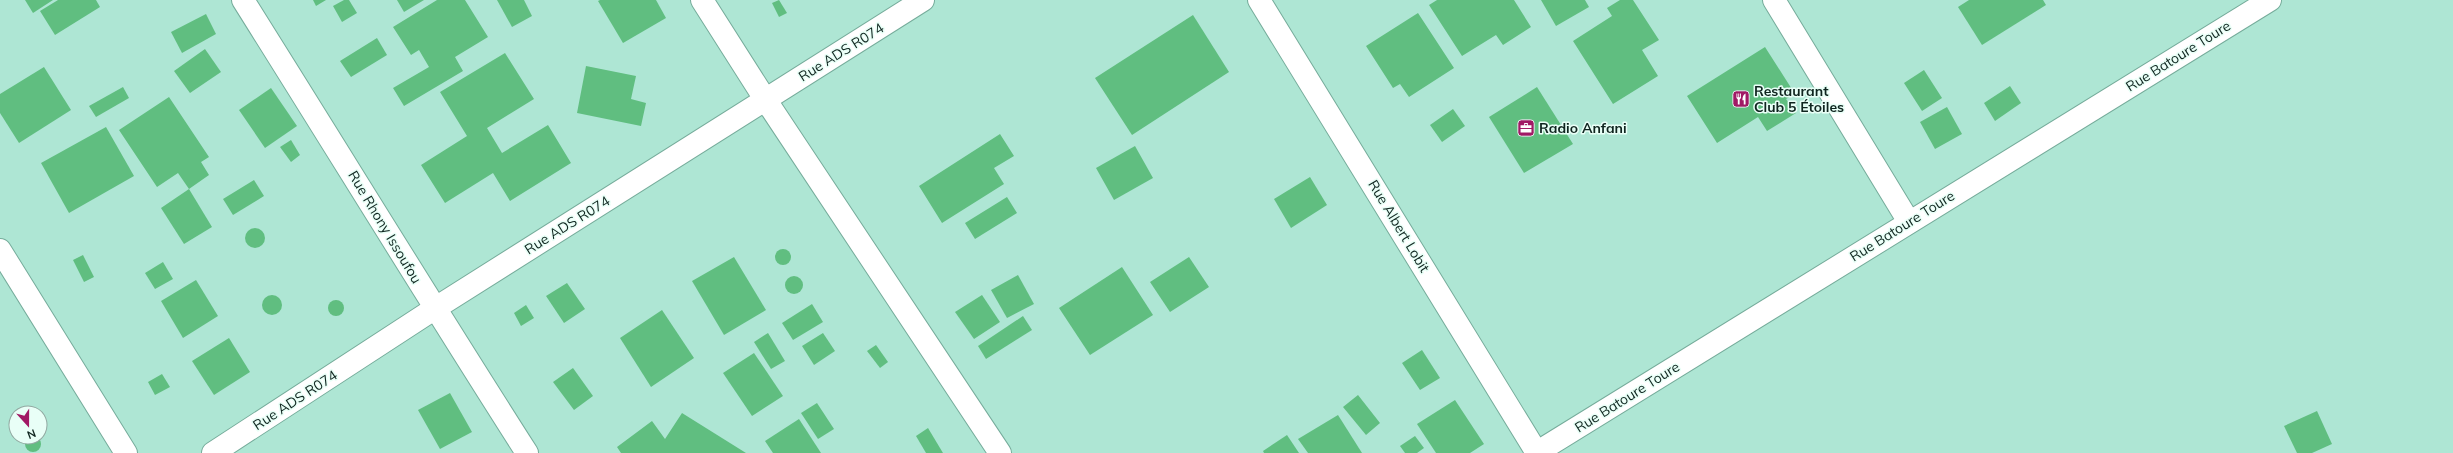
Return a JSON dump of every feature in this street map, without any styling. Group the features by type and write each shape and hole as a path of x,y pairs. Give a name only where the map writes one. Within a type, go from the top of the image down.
{"street":[{"name":"Rue Rhony Issoufou","path":"243,0 361,187 434,309 528,453"},
{"path":"702,0 765,99 1000,453"},
{"name":"Rue ADS R074","path":"213,453 434,309 923,0"},
{"name":"Rue Albert Lobit","path":"1259,0 1537,453"},
{"path":"1774,0 1909,222"},
{"name":"Rue Batoure Toure","path":"1537,453 2270,0"},
{"path":"0,250 126,453"}],"building":[{"path":"25,0 53,0 33,13"},
{"path":"58,0 96,0 100,7 55,35 40,11"},
{"path":"313,0 326,0 316,6"},
{"path":"344,0 349,0 357,13 342,22 333,6"},
{"path":"397,0 424,0 404,12"},
{"path":"437,0 465,0 488,37 455,57 463,71 404,106 393,88 429,67 419,50 411,55 393,27"},
{"path":"497,0 524,0 532,16 512,27"},
{"path":"656,0 666,18 623,43 598,1"},
{"path":"779,0 787,13 779,17 772,3"},
{"path":"1437,0 1514,0 1531,27 1503,45 1496,35 1462,56 1429,5"},
{"path":"1541,0 1585,0 1589,7 1556,26"},
{"path":"1620,0 1633,0 1659,40 1642,50 1658,76 1613,104 1573,41 1612,16 1607,8"},
{"path":"1969,0 2043,0 2046,5 1982,45 1958,7"},
{"path":"1418,13 1454,68 1409,97 1400,84 1393,88 1366,46"},
{"path":"206,14 216,34 182,53 171,32"},
{"path":"1193,15 1229,72 1132,135 1095,78"},
{"path":"377,38 387,55 351,77 340,61"},
{"path":"1765,47 1795,94 1786,99 1796,113 1767,131 1758,117 1717,143 1687,96"},
{"path":"205,49 221,72 190,93 174,71"},
{"path":"505,53 534,99 487,128 502,153 548,125 571,163 510,201 493,173 445,203 421,165 467,136 440,92"},
{"path":"586,66 636,76 631,99 646,103 641,126 577,113"},
{"path":"44,67 71,110 19,143 0,113 0,94"},
{"path":"1924,70 1942,98 1922,111 1904,83"},
{"path":"2010,86 2021,103 1995,121 1984,103"},
{"path":"123,87 129,98 96,117 89,106"},
{"path":"1537,87 1573,144 1524,173 1489,117"},
{"path":"271,88 297,126 265,148 239,110"},
{"path":"169,97 209,157 201,162 209,175 189,189 178,173 157,187 119,130"},
{"path":"1947,107 1962,134 1935,149 1920,122"},
{"path":"1453,109 1465,126 1442,142 1430,125"},
{"path":"106,127 134,176 69,213 41,163"},
{"path":"1000,134 1014,156 994,168 1004,184 942,223 919,186"},
{"path":"291,140 300,155 291,162 280,147"},
{"path":"1135,146 1153,178 1114,200 1096,168"},
{"path":"1310,177 1327,205 1291,228 1274,199"},
{"path":"254,180 264,196 233,215 223,199"},
{"path":"189,189 212,227 184,244 161,208"},
{"path":"1007,197 1017,213 975,239 965,223"},
{"path":"255,228 262,231 265,238 262,245 255,248 248,245 245,238 248,231"},
{"path":"780,249 786,249 791,254 789,263 786,265 780,265 775,260 775,254"},
{"path":"83,255 94,277 84,282 73,260"},
{"path":"734,257 766,310 724,335 692,281"},
{"path":"1189,257 1209,287 1170,312 1150,282"},
{"path":"163,262 173,279 155,289 145,273"},
{"path":"1122,267 1153,315 1090,355 1059,308"},
{"path":"1018,275 1034,304 1007,318 991,290"},
{"path":"790,276 798,276 803,281 801,292 798,294 790,294 785,289 785,281"},
{"path":"196,280 218,316 183,338 161,301"},
{"path":"567,283 585,309 564,323 546,296"},
{"path":"272,295 279,298 282,305 279,312 272,315 265,312 262,305 265,298"},
{"path":"982,295 1000,322 974,339 955,312"},
{"path":"336,300 343,305 344,308 339,315 336,316 329,311 328,308 333,301"},
{"path":"812,304 823,322 793,340 782,323"},
{"path":"526,305 534,318 521,326 514,313"},
{"path":"662,310 694,358 651,387 620,338"},
{"path":"1023,316 1032,330 986,359 978,346"},
{"path":"768,333 785,361 771,369 754,342"},
{"path":"823,333 835,351 814,365 802,346"},
{"path":"229,338 250,372 214,395 192,361"},
{"path":"876,345 888,362 880,368 867,351"},
{"path":"1422,350 1440,378 1420,390 1402,363"},
{"path":"754,353 783,396 752,416 723,373"},
{"path":"573,368 593,396 574,410 553,382"},
{"path":"162,374 170,387 155,395 148,382"},
{"path":"450,393 472,432 440,449 418,410"},
{"path":"1358,395 1380,423 1366,435 1343,407"},
{"path":"1455,400 1484,444 1470,453 1436,453 1417,424"},
{"path":"817,403 834,429 818,439 801,413"},
{"path":"2317,411 2332,444 2312,453 2297,453 2284,426"},
{"path":"682,413 746,453 621,453 617,447 652,421 665,439"},
{"path":"1338,415 1362,453 1308,453 1298,439"},
{"path":"799,419 821,453 773,453 765,441"},
{"path":"928,428 943,453 926,453 916,436"},
{"path":"1287,435 1299,453 1264,453 1263,451"},
{"path":"1415,436 1424,448 1417,453 1405,453 1400,446"},
{"path":"25,445 41,445 39,450 33,452 27,450"}],"place":[{"name":"Restaurant Club 5 Étoiles","path":"1741,99"},
{"name":"Radio Anfani","path":"1526,128"}]}
